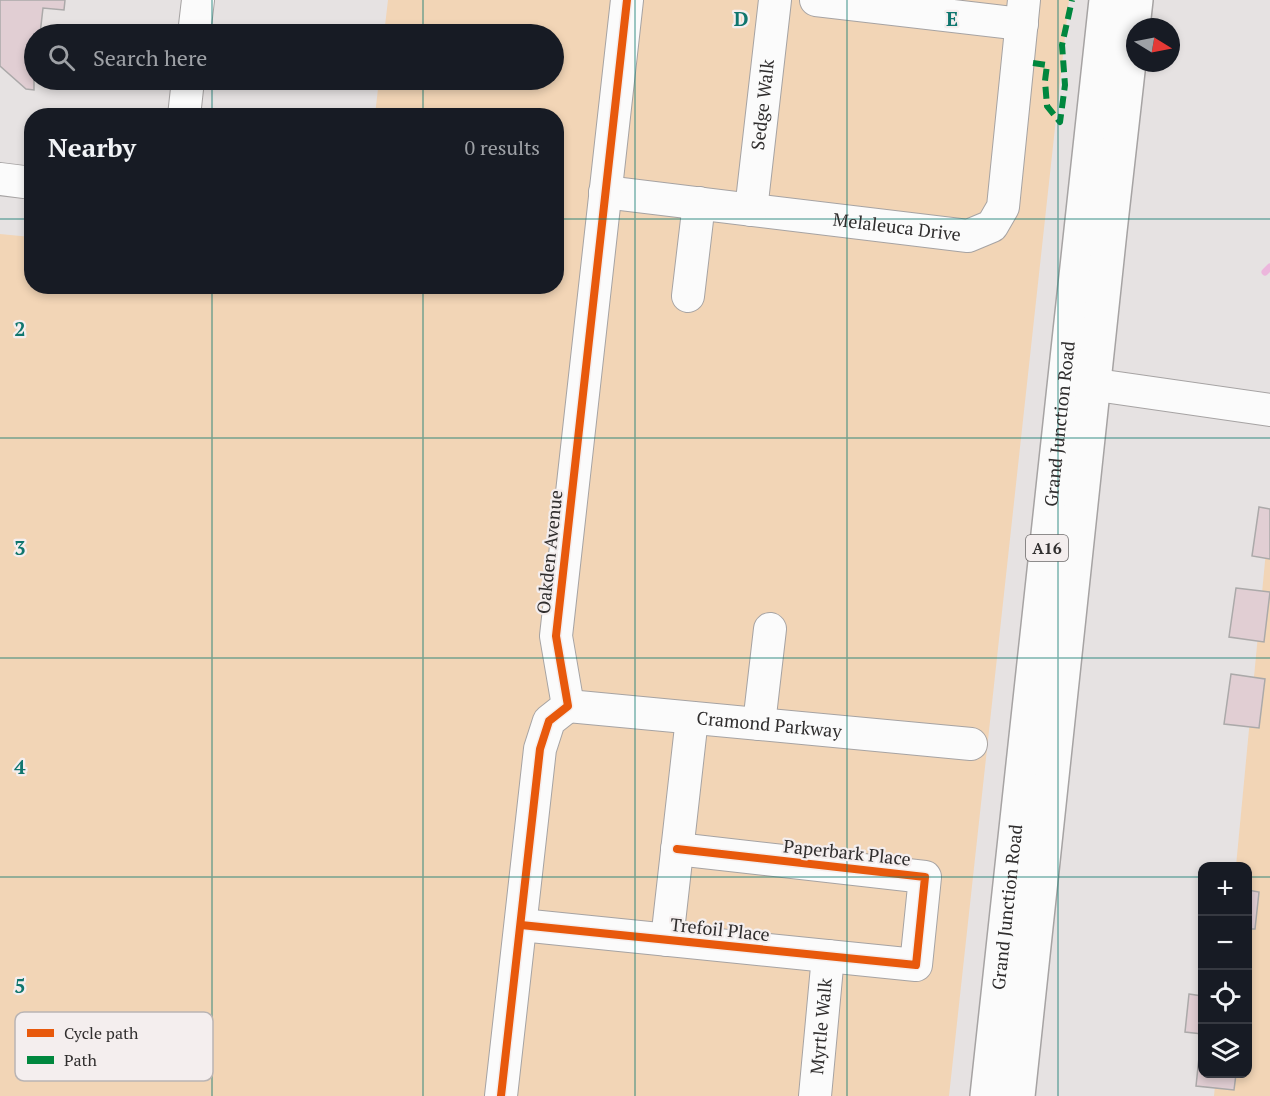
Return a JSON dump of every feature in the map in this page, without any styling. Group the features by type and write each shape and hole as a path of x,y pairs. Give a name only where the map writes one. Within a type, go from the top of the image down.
{"highway":[{"name":"Grand Junction Road","path":"1018,1096 1079,382 1106,0"},
{"name":"Grand Junction Road","path":"987,1096 1079,382 1136,0"}],"street":[{"path":"195,24 198,0"},
{"name":"Oakden Avenue","path":"568,706 556,636 627,0"},
{"name":"Sedge Walk","path":"751,210 775,0"},
{"path":"816,0 1023,12"},
{"name":"Melaleuca Drive","path":"605,192 969,236 992,226 1003,207 1023,12"},
{"path":"185,108 187,90"},
{"path":"0,179 24,182"},
{"path":"688,296 699,203"},
{"path":"1079,382 1270,410"},
{"path":"759,724 770,630"},
{"path":"501,1096 540,748 549,720 568,706"},
{"name":"Cramond Parkway","path":"568,706 971,744"},
{"path":"667,940 692,718"},
{"name":"Paperbark Place","path":"677,849 925,877 916,965"},
{"name":"Trefoil Place","path":"521,925 916,965"},
{"name":"Myrtle Walk","path":"814,1096 828,956"}],"shaded area":[{"path":"388,0 1069,0 949,1096 0,1096 0,234 24,236 24,294 564,294 564,108 376,108 378,90 564,90 564,24 385,24"},
{"path":"1270,509 1270,1096 1214,1096 1216,1078 1252,1078 1252,862 1236,862"}],"building":[{"path":"0,0 65,0 64,10 43,8 41,24 24,24 24,87 0,66"},
{"path":"1259,507 1270,509 1270,559 1252,556"},
{"path":"1236,588 1270,592 1264,642 1229,637"},
{"path":"1231,674 1265,679 1259,728 1224,724"},
{"path":"1252,891 1259,892 1255,929 1252,929"},
{"path":"1189,994 1198,995 1198,1034 1185,1032"},
{"path":"1198,1067 1198,1078 1236,1078 1234,1090 1196,1086"}],"waterway":[{"path":"1265,272 1270,267"}],"marked path":[{"path":"1033,63 1047,65 1045,81 1047,106 1060,122 1065,85 1062,45 1072,0"}],"cycle path":[{"path":"501,1096 540,749 549,721 568,706 556,636 627,0"},
{"path":"521,925 916,965 925,877 677,849"}]}
